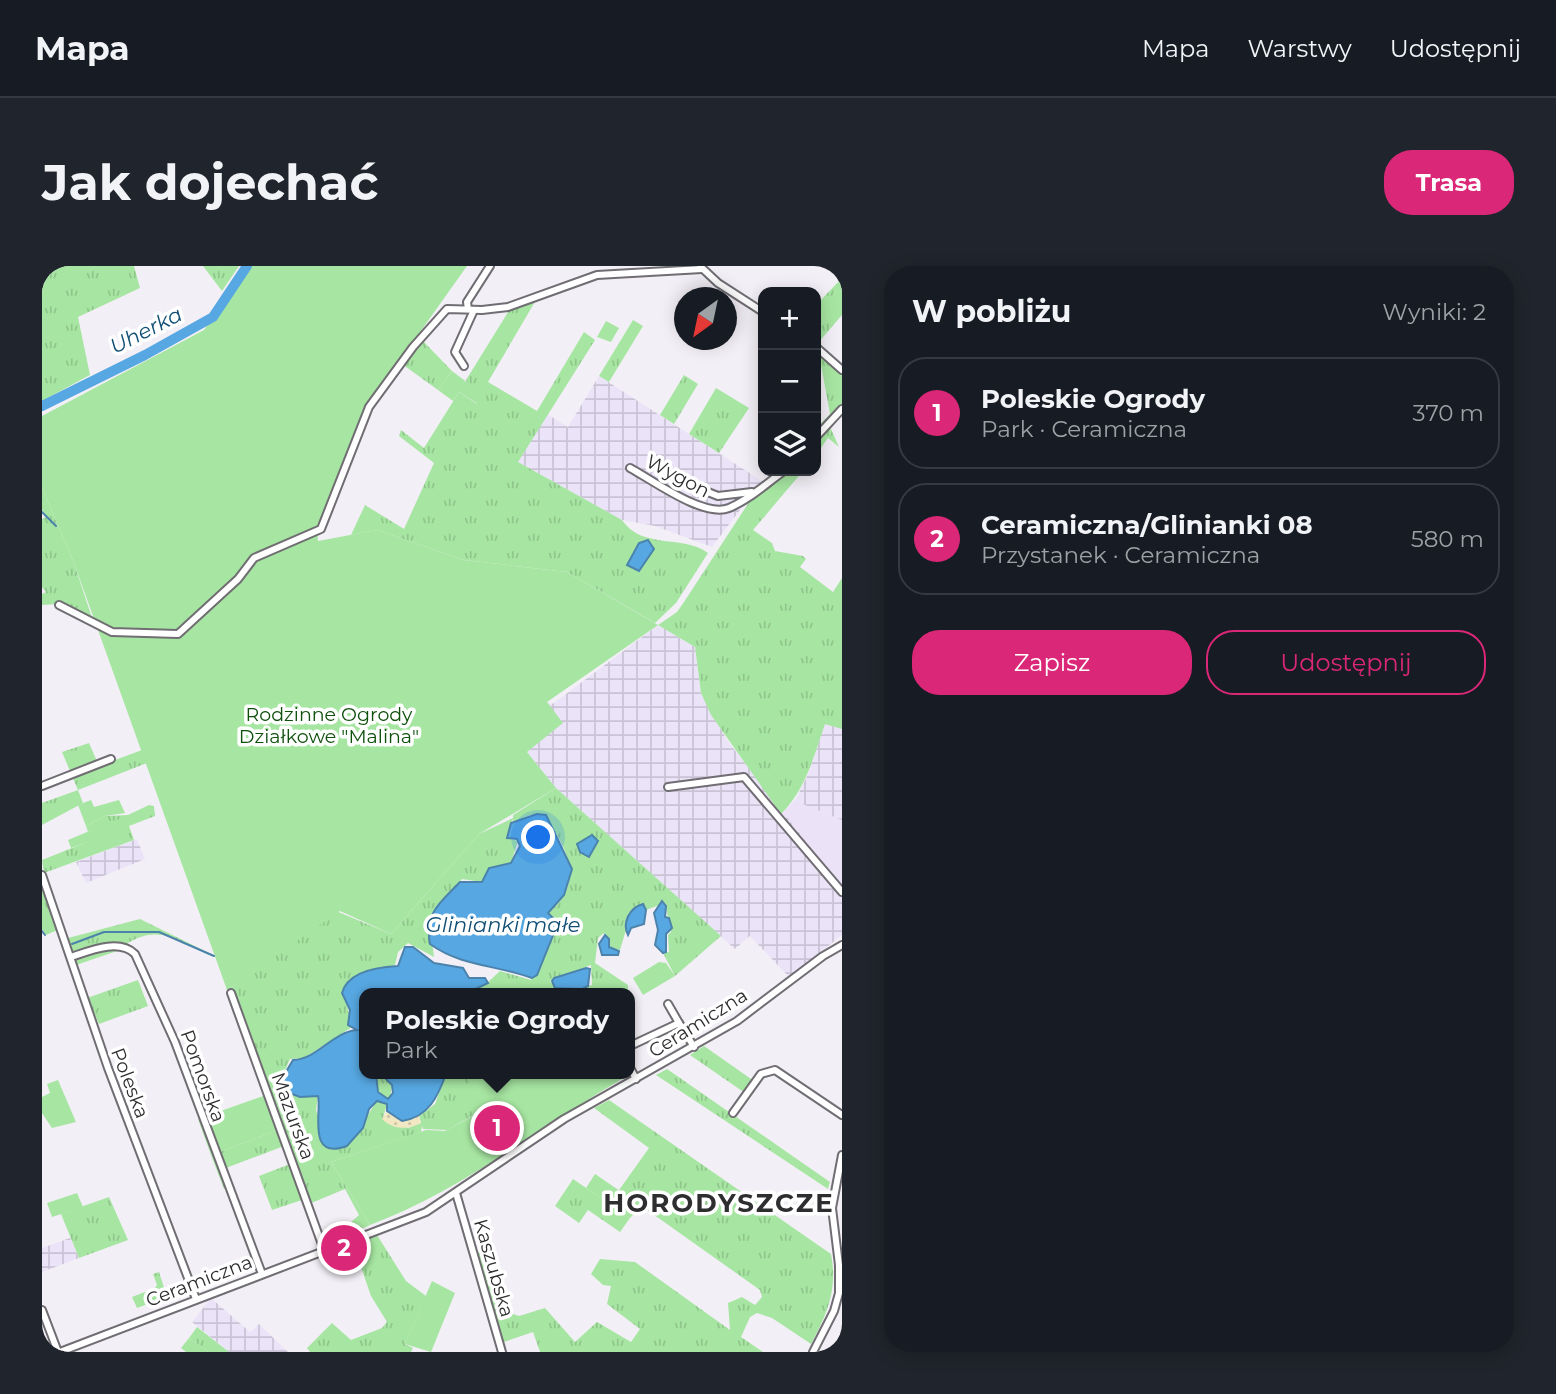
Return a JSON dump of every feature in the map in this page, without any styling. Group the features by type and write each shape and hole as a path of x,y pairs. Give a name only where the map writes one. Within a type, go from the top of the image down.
{"street":[{"path":"464,366 456,350 471,323 471,309 467,302 490,266"},
{"path":"59,605 112,632 178,634 238,579 254,558 321,529 369,407 442,313 450,308 513,305 597,275 701,267 724,287 758,309"},
{"path":"819,350 842,370"},
{"path":"821,432 842,409"},
{"name":"Wygon","path":"630,468 708,510 731,508 777,476"},
{"path":"690,485 719,496 755,491"},
{"path":"42,786 111,759"},
{"path":"668,787 744,777 842,892"},
{"name":"Poleska","path":"42,875 107,1068 196,1299"},
{"name":"Ceramiczna","path":"59,1352 426,1212 565,1119 737,1021 842,945"},
{"name":"Pomorska","path":"71,957 111,947 124,947 135,954 175,1042 262,1274"},
{"name":"Mazurska","path":"231,993 324,1250"},
{"path":"668,1004 694,1046"},
{"path":"635,1044 679,1023"},
{"path":"733,1113 761,1074 775,1070 842,1115"},
{"path":"813,1352 834,1311 839,1293 839,1265 832,1208 842,1155"},
{"name":"Kaszubska","path":"456,1193 502,1352"},
{"path":"42,1310 59,1352"}],"shaded area":[{"path":"599,376 762,481 712,547 655,526 622,520 518,462 547,414 568,427"},
{"path":"658,625 695,647 701,693 727,740 842,888 842,935 789,977 750,936 735,949 556,788 527,752 562,723 547,703 552,704 562,697"},
{"path":"825,723 842,729 842,820 795,801 809,772"},
{"path":"795,800 842,820 842,888 781,814"},
{"path":"137,839 145,859 86,883 76,862"},
{"path":"70,1238 79,1258 42,1272 42,1248"},
{"path":"211,1298 250,1332 259,1324 288,1352 229,1352 192,1322"}],"green space":[{"path":"42,266 134,266 140,288 78,317 90,375 42,401"},
{"path":"203,266 239,266 222,291"},
{"name":"Rodzinne Ogrody Działkowe \"Malina\"","path":"250,266 467,266 366,408 317,528 318,541 377,530 464,560 567,572 658,625 547,702 563,723 527,752 556,788 479,834 391,934 340,911 227,990 74,563 42,488 42,416 204,330"},
{"path":"842,278 842,315 821,340 821,300"},
{"path":"536,300 488,382 537,411 584,332 595,340 518,462 622,520 640,535 698,547 708,553 676,603 655,623 567,572 464,560 377,530 351,535 365,505 404,529 434,463 399,436 401,430 424,448 459,392 477,404 466,380 510,309"},
{"path":"633,320 643,326 609,382 599,376"},
{"path":"606,321 619,328 611,342 597,337"},
{"path":"422,340 452,371 438,390 402,364"},
{"path":"821,356 842,374 842,405 821,426 830,414"},
{"path":"452,371 484,395 478,404 459,392 453,401 438,390"},
{"path":"684,375 698,384 674,424 660,415"},
{"path":"716,388 749,408 719,453 689,434"},
{"path":"830,427 839,447 828,438 821,448 821,436"},
{"path":"780,476 799,476 753,530 772,543 775,551 803,556 806,559 800,567 833,592 842,578 842,729 825,724 803,783 781,814 711,715 701,693 695,647 658,625 677,612 753,496"},
{"path":"42,488 74,563 94,624 59,604 42,605 42,594 46,592 42,587 42,519 47,516 42,510"},
{"path":"89,743 99,766 142,750 147,763 78,790 62,752"},
{"path":"556,788 721,936 675,976 663,953 669,952 668,935 671,932 665,903 646,910 643,905 632,910 620,950 611,948 604,933 598,938 595,963 628,985 628,988 556,988 476,988 487,983 500,971 531,980 545,950 548,913 567,889 569,865 565,852 544,815 530,815 514,822 513,819 507,838 518,841 511,863 482,882 462,879 429,917 434,957 408,943 398,952 395,965 359,974 343,988 352,1027 304,1058 290,1059 280,1082 318,1096 316,1110 330,1147 347,1146 377,1101 387,1104 383,1118 408,1128 421,1123 419,1116 435,1104 444,1079 470,1079 474,1115 447,1130 423,1129 422,1126 421,1132 331,1162 370,1225 353,1233 350,1223 359,1215 345,1189 309,1204 264,1075 260,1073 227,990 336,911 391,934 479,834 513,818 513,815","holes":["591,965 592,985 556,988 550,981"]},
{"path":"78,790 83,803 42,825 42,803"},
{"path":"91,800 94,807 119,800 125,813 105,816 86,826 78,805"},
{"path":"149,805 154,806 155,816 129,826 134,840 44,873 42,860 122,828 115,822 88,832 86,826 105,816 128,815"},
{"path":"118,819 123,829 71,848 68,840"},
{"path":"42,883 60,929 46,935 42,929"},
{"path":"140,919 214,957 170,937 149,935 125,945 126,948 76,965 68,938"},
{"path":"659,962 666,963 675,976 643,995 633,978"},
{"path":"138,980 148,1006 99,1024 87,998"},
{"path":"704,1046 754,1081 745,1093 690,1055"},
{"path":"667,1069 830,1182 828,1189 656,1075"},
{"path":"376,1079 386,1079 392,1085 390,1098 385,1098 377,1089"},
{"path":"468,1079 622,1079 438,1194 370,1225 331,1162 426,1130 445,1131 473,1116 468,1097"},
{"path":"58,1080 76,1122 52,1128 42,1113 42,1097 50,1093 47,1084"},
{"path":"266,1095 278,1130 211,1155 198,1119"},
{"path":"609,1100 831,1254 833,1279 830,1301 811,1344 772,1318 757,1313 750,1317 741,1337 763,1352 540,1352 533,1332 501,1343 474,1253 488,1250 483,1260 499,1309 519,1316 545,1308 575,1342 597,1322 631,1342 640,1329 607,1304 611,1286 603,1285 591,1274 600,1259 635,1262 730,1330 728,1303 742,1297 755,1305 762,1297 760,1290 619,1190 649,1148 594,1108"},
{"path":"278,1130 284,1146 226,1168 233,1186 224,1189 211,1155"},
{"path":"290,1164 302,1200 272,1210 259,1176"},
{"path":"595,1174 642,1206 630,1218 586,1188"},
{"path":"327,1179 331,1189 313,1195 309,1186"},
{"path":"573,1179 630,1218 620,1232 588,1210 579,1223 555,1206"},
{"path":"77,1193 83,1207 52,1217 47,1203"},
{"path":"109,1197 128,1240 79,1258 61,1214"},
{"path":"377,1235 406,1281 426,1296 405,1344 413,1348 411,1352 310,1352 307,1348 332,1323 351,1340 382,1328 387,1322 371,1296 353,1244"},
{"path":"159,1272 167,1297 137,1308 132,1297 155,1288 157,1285 153,1274"},
{"path":"432,1281 455,1293 431,1352 405,1344"},
{"path":"197,1327 229,1352 209,1352 189,1338"},
{"path":"189,1338 209,1352 186,1352 181,1348"}],"sand":[{"path":"387,1111 402,1119 419,1116 421,1123 406,1128 396,1127 382,1119"}],"water":[{"path":"648,540 654,549 639,571 627,565 639,543"},
{"name":"Glinianki małe","path":"537,814 546,815 572,869 564,895 548,913 558,923 537,975 532,978 467,961 442,952 430,944 429,924 435,909 460,882 482,882 489,868 511,863 520,846 517,839 507,838 511,823"},
{"path":"592,835 598,841 589,857 580,852 577,844"},
{"path":"662,901 666,906 665,917 669,918 672,928 666,934 666,952 663,953 655,945 658,930 654,913"},
{"path":"643,904 646,910 644,924 631,928 628,935 628,916"},
{"path":"605,935 609,939 609,947 619,951 618,955 602,955 599,944"},
{"path":"405,947 413,947 434,963 463,968 469,978 485,978 488,983 478,988 359,988 359,1079 377,1079 378,1092 388,1099 393,1093 392,1085 386,1079 444,1079 436,1097 419,1115 402,1121 387,1111 387,1104 377,1101 369,1109 363,1128 347,1146 334,1149 326,1147 319,1132 318,1096 300,1097 287,1092 287,1086 280,1082 293,1060 302,1059 340,1035 357,1030 348,1025 350,1010 342,993 350,980 365,972 398,966"},
{"path":"590,969 588,986 584,988 555,988 552,981 554,978"}],"waterway":[{"name":"Uherka","path":"42,406 145,355 213,317 247,266"},
{"path":"42,512 56,526"},
{"path":"42,931 45,935"},
{"path":"72,944 104,932 159,932 214,956"}],"place":[{"name":"Poleskie Ogrody","path":"497,1128"},
{"name":"Ceramiczna/Glinianki 08","path":"344,1248"}],"district":[{"name":"HORODYSZCZE","path":"719,1203"}]}
